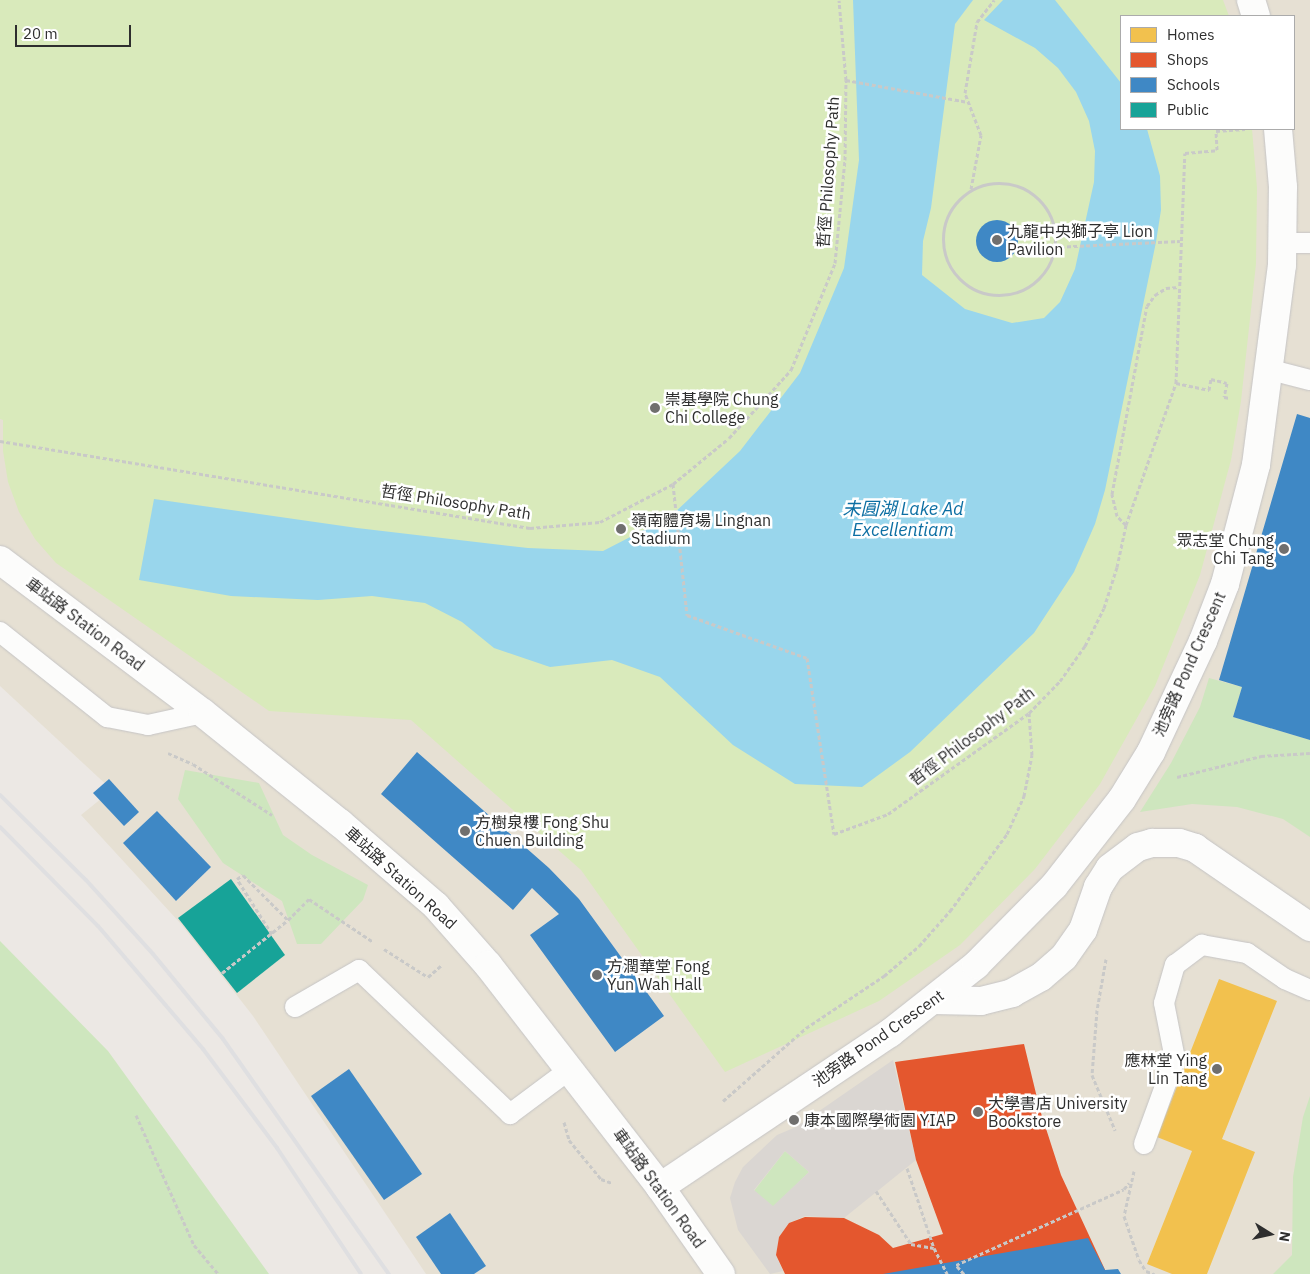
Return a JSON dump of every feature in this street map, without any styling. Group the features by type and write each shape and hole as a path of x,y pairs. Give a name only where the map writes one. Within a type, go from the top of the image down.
{"street":[{"path":"1250,0 1256,15"},
{"name":"池旁路 Pond Crescent","path":"660,1187 934,1000 1017,926 1054,886 1122,798 1151,752 1203,641 1224,584 1256,465 1271,370 1283,242 1283,187 1278,130"},
{"name":"車站路 Station Road","path":"0,560 203,713 340,823 436,906 488,965 570,1070 660,1187 721,1274"},
{"path":"934,1000 981,1001 1012,993 1041,977 1064,957 1083,930 1098,887 1110,868 1138,847 1152,843 1179,842 1195,848 1310,927"}],"lane":[{"path":"1283,242 1310,243"},
{"path":"1271,370 1310,380"},
{"path":"0,632 107,716 148,725 203,713"},
{"path":"1144,1144 1175,1059 1164,1003 1175,965 1202,945 1247,953 1285,979 1310,990"},
{"path":"295,1007 359,970 510,1114 570,1070"}],"path":[{"path":"839,0 846,80"},
{"path":"970,190 981,135 965,93 977,22 994,0"},
{"name":"哲徑 Philosophy Path","path":"0,441 530,528 600,522 673,484 729,438 791,370 835,263 845,160 846,80 968,102"},
{"name":"哲徑 Philosophy Path","path":"673,484 687,615 807,658 834,834 888,814 1029,713 1060,681 1093,631 1104,608 1118,567 1126,525 1176,383 1180,241 1185,153 1217,150 1216,132 1235,130"},
{"path":"999,182 1027,190 1048,211 1054,225 1054,247 1041,276 1027,289 1008,295 988,295 970,288 955,275 946,258 942,239 946,219 955,202 970,190 999,182"},
{"path":"1054,247 1180,241"},
{"path":"1126,525 1117,516 1112,494 1147,306 1155,295 1166,288 1179,287"},
{"path":"1176,383 1208,390 1211,379 1227,383 1224,397 1232,398"},
{"path":"723,1109 721,1102 806,1028 884,976 919,946 950,910 1007,834 1024,796 1032,755 1029,713"},
{"path":"162,752 193,764 277,818"},
{"path":"1169,779 1260,756 1310,753"},
{"path":"272,934 238,879 243,875 288,920"},
{"path":"222,973 272,934 309,899 428,978 444,963"},
{"path":"1107,953 1097,1010 1092,1075 1116,1132"},
{"path":"437,957 450,970"},
{"path":"136,1115 194,1245 218,1274"},
{"path":"1144,1144 1129,1183 1124,1216 1129,1236 1146,1270 1154,1274"},
{"path":"907,1168 934,1248 947,1274"},
{"path":"964,1274 956,1265 1076,1212 1124,1189 1129,1183"},
{"path":"876,1192 911,1244 934,1248"}],"shaded area":[{"name":"嶺南體育場 Lingnan Stadium","path":"0,0 1310,0 1310,1274 426,1274 253,1016 181,924 81,815 112,790 0,686"},
{"path":"893,1060 916,1160 844,1218 805,1216 789,1223 779,1237 776,1255 783,1271 770,1274 738,1230 730,1198 735,1182 743,1167 777,1135 796,1127","holes":["785,1151 809,1172 773,1206 754,1190"]}],"green space":[{"name":"嶺南體育場 Lingnan Stadium","path":"0,0 1223,0 1229,15 1120,15 1120,130 1252,130 1257,188 1256,264 1241,401 1231,460 1200,575 1155,686 1100,784 1035,869 960,945 879,1001 725,1072 581,870 411,720 269,711 56,563 35,539 19,512 8,482 3,451 3,420 0,419"},
{"path":"1209,678 1242,687 1233,717 1310,740 1310,837 1283,819 1237,807 1192,804 1140,812 1171,763 1200,707"},
{"path":"185,770 259,783 283,835 312,855 368,885 363,900 321,944 297,944 282,901 223,863 178,799"},
{"path":"0,941 108,1051 269,1274 0,1274"},
{"path":"1310,1096 1310,1274 1273,1274 1292,1255 1293,1177 1303,1117"},
{"path":"785,1151 809,1172 773,1207 754,1191"}],"water":[{"name":"未圓湖 Lake Ad Excellentiam","path":"853,0 973,0 955,24 931,208 923,241 922,275 965,309 1012,323 1044,318 1060,302 1075,269 1094,182 1095,151 1089,121 1076,92 1058,68 1035,48 984,20 1003,0 1055,0 1120,82 1120,130 1147,130 1160,176 1161,210 1105,490 1095,524 1074,572 1034,633 910,752 862,787 795,784 733,745 660,677 612,660 550,667 494,648 462,622 425,603 372,596 318,600 231,596 139,580 154,499 357,528 528,548 603,551 671,516 740,451 800,373 844,268 859,160"}],"building: Homes":[{"name":"應林堂 Ying Lin Tang","path":"1219,979 1277,1001 1222,1139 1255,1152 1207,1274 1172,1274 1147,1264 1192,1151 1157,1137"}],"building: Shops":[{"path":"1024,1044 1040,1110 1061,1175 1107,1274 785,1274 776,1255 779,1237 789,1223 805,1217 844,1218 879,1235 893,1248 943,1234 916,1160 895,1062"}],"building: Schools":[{"name":"九龍中央獅子亭 Lion Pavilion","path":"997,220 1012,226 1018,241 1012,256 997,262 982,256 976,241 982,226"},
{"name":"眾志堂 Chung Chi Tang","path":"1297,414 1310,418 1310,740 1233,717 1242,687 1219,680"},
{"path":"417,752 549,868 579,899 664,1016 615,1052 530,935 559,914 532,888 513,910 381,794"},
{"path":"109,779 139,812 124,826 93,793"},
{"path":"157,811 211,867 176,901 123,843"},
{"path":"349,1069 422,1174 384,1200 311,1096"},
{"path":"450,1213 486,1266 474,1274 441,1274 416,1237"},
{"path":"1088,1238 1105,1270 1118,1269 1121,1274 883,1274"}],"building: Public":[{"path":"231,879 285,955 237,993 178,918"}],"railway":[{"path":"0,795 86,880 153,954 223,1039 389,1274"},
{"path":"0,827 98,926 203,1049 277,1148 361,1274"}],"place":[{"name":"九龍中央獅子亭 Lion Pavilion","path":"997,240"},
{"name":"崇基學院 Chung Chi College","path":"655,408"},
{"name":"嶺南體育場 Lingnan Stadium","path":"621,529"},
{"name":"眾志堂 Chung Chi Tang","path":"1284,549"},
{"name":"方樹泉樓 Fong Shu Chuen Building","path":"465,831"},
{"name":"方潤華堂 Fong Yun Wah Hall","path":"597,975"},
{"name":"應林堂 Ying Lin Tang","path":"1217,1069"},
{"name":"大學書店 University Bookstore","path":"978,1112"},
{"name":"康本國際學術園 YIAP","path":"794,1120"}]}
